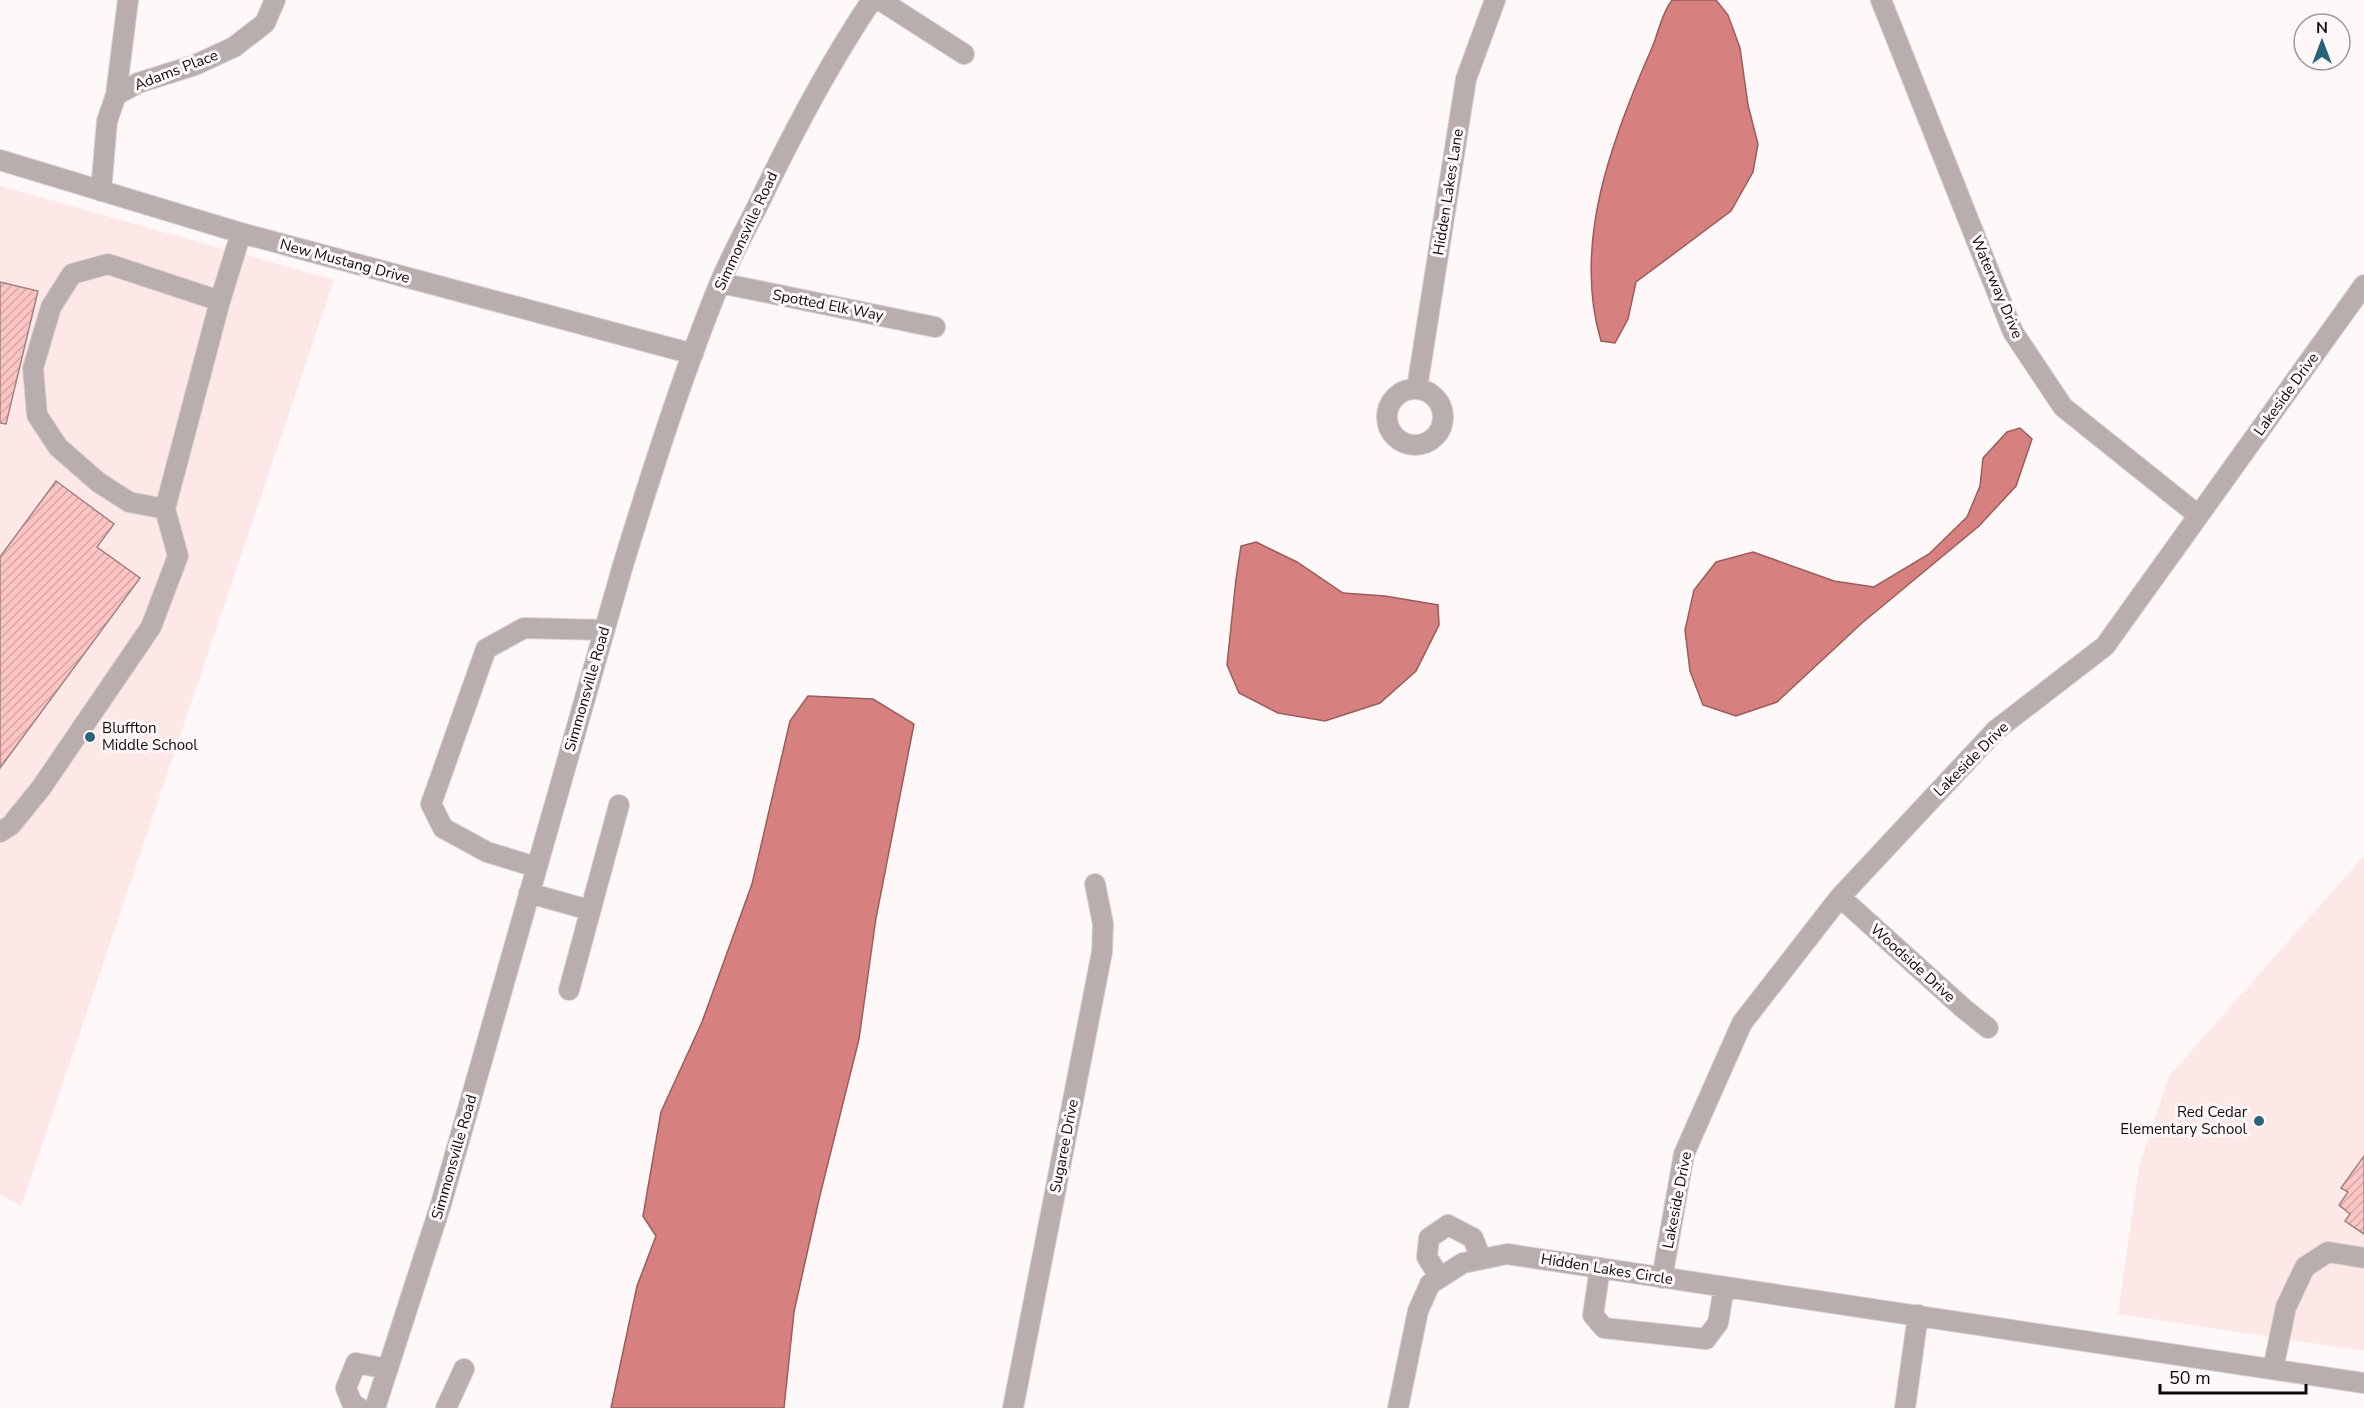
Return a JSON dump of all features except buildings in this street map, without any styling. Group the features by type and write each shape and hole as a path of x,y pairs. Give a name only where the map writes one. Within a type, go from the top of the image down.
{"street":[{"path":"116,95 128,0"},
{"name":"Adams Place","path":"101,191 107,121 116,95 138,83 195,65 234,47 264,23 275,0"},
{"name":"Simmonsville Road","path":"375,1408 441,1204 604,630 653,467 720,283 782,154 872,0"},
{"path":"880,0 964,54"},
{"name":"Hidden Lakes Lane","path":"1417,388 1466,80 1495,0"},
{"name":"Waterway Drive","path":"1881,0 2013,332 2063,407 2198,516"},
{"name":"New Mustang Drive","path":"0,160 241,233 693,354"},
{"path":"0,832 11,825 41,788 151,627 178,556 165,509 220,301 241,233"},
{"path":"165,509 129,502 99,483 58,447 38,415 33,368 51,307 72,274 108,264 220,301"},
{"name":"Spotted Elk Way","path":"720,283 935,327"},
{"name":"Lakeside Drive","path":"1662,1278 1684,1154 1742,1023 1840,897 1996,730 2105,645 2364,285"},
{"path":"536,867 487,852 443,828 431,804 486,649 524,628 604,630"},
{"path":"569,990 619,805"},
{"name":"Sugaree Drive","path":"1013,1408 1102,952 1103,924 1095,884"},
{"path":"529,893 589,910"},
{"name":"Woodside Drive","path":"1840,897 1988,1028"},
{"path":"1440,1278 1427,1257 1429,1238 1448,1224 1473,1238 1480,1259"},
{"path":"2274,1369 2286,1307 2305,1267 2328,1252 2364,1258"},
{"name":"Hidden Lakes Circle","path":"1398,1408 1418,1311 1430,1284 1463,1263 1507,1254 2364,1383"},
{"path":"1600,1268 1593,1315 1604,1328 1706,1339 1718,1323 1724,1287"},
{"path":"1905,1408 1918,1315"},
{"path":"359,1408 352,1403 346,1388 356,1363 388,1369"},
{"path":"446,1408 464,1369"}],"shaded area":[{"path":"1672,0 1716,0 1728,15 1740,48 1748,105 1758,144 1753,172 1731,211 1636,282 1628,319 1615,343 1601,341 1593,304 1591,267 1600,192 1610,156 1636,84 1654,44 1662,18"},
{"name":"Bluffton Middle School","path":"0,186 334,280 21,1207 0,1194"},
{"path":"2020,428 2032,439 2016,486 1979,526 1862,623 1777,702 1736,716 1703,705 1690,671 1685,630 1694,590 1716,562 1753,552 1834,581 1874,587 1929,554 1967,517 1980,486 1983,458 2007,432"},
{"path":"1256,542 1297,562 1343,593 1385,596 1438,605 1439,625 1416,671 1380,703 1325,721 1278,713 1239,693 1227,665 1236,579 1241,546"},
{"path":"808,696 873,699 914,724 876,918 859,1039 820,1195 794,1312 784,1408 611,1408 637,1286 656,1236 643,1216 661,1112 702,1022 752,884 790,721"},
{"name":"Red Cedar Elementary School","path":"2364,856 2364,1351 2118,1314 2139,1166 2169,1076"}],"place":[{"name":"Bluffton Middle School","path":"90,737"},
{"name":"Red Cedar Elementary School","path":"2259,1121"}]}
